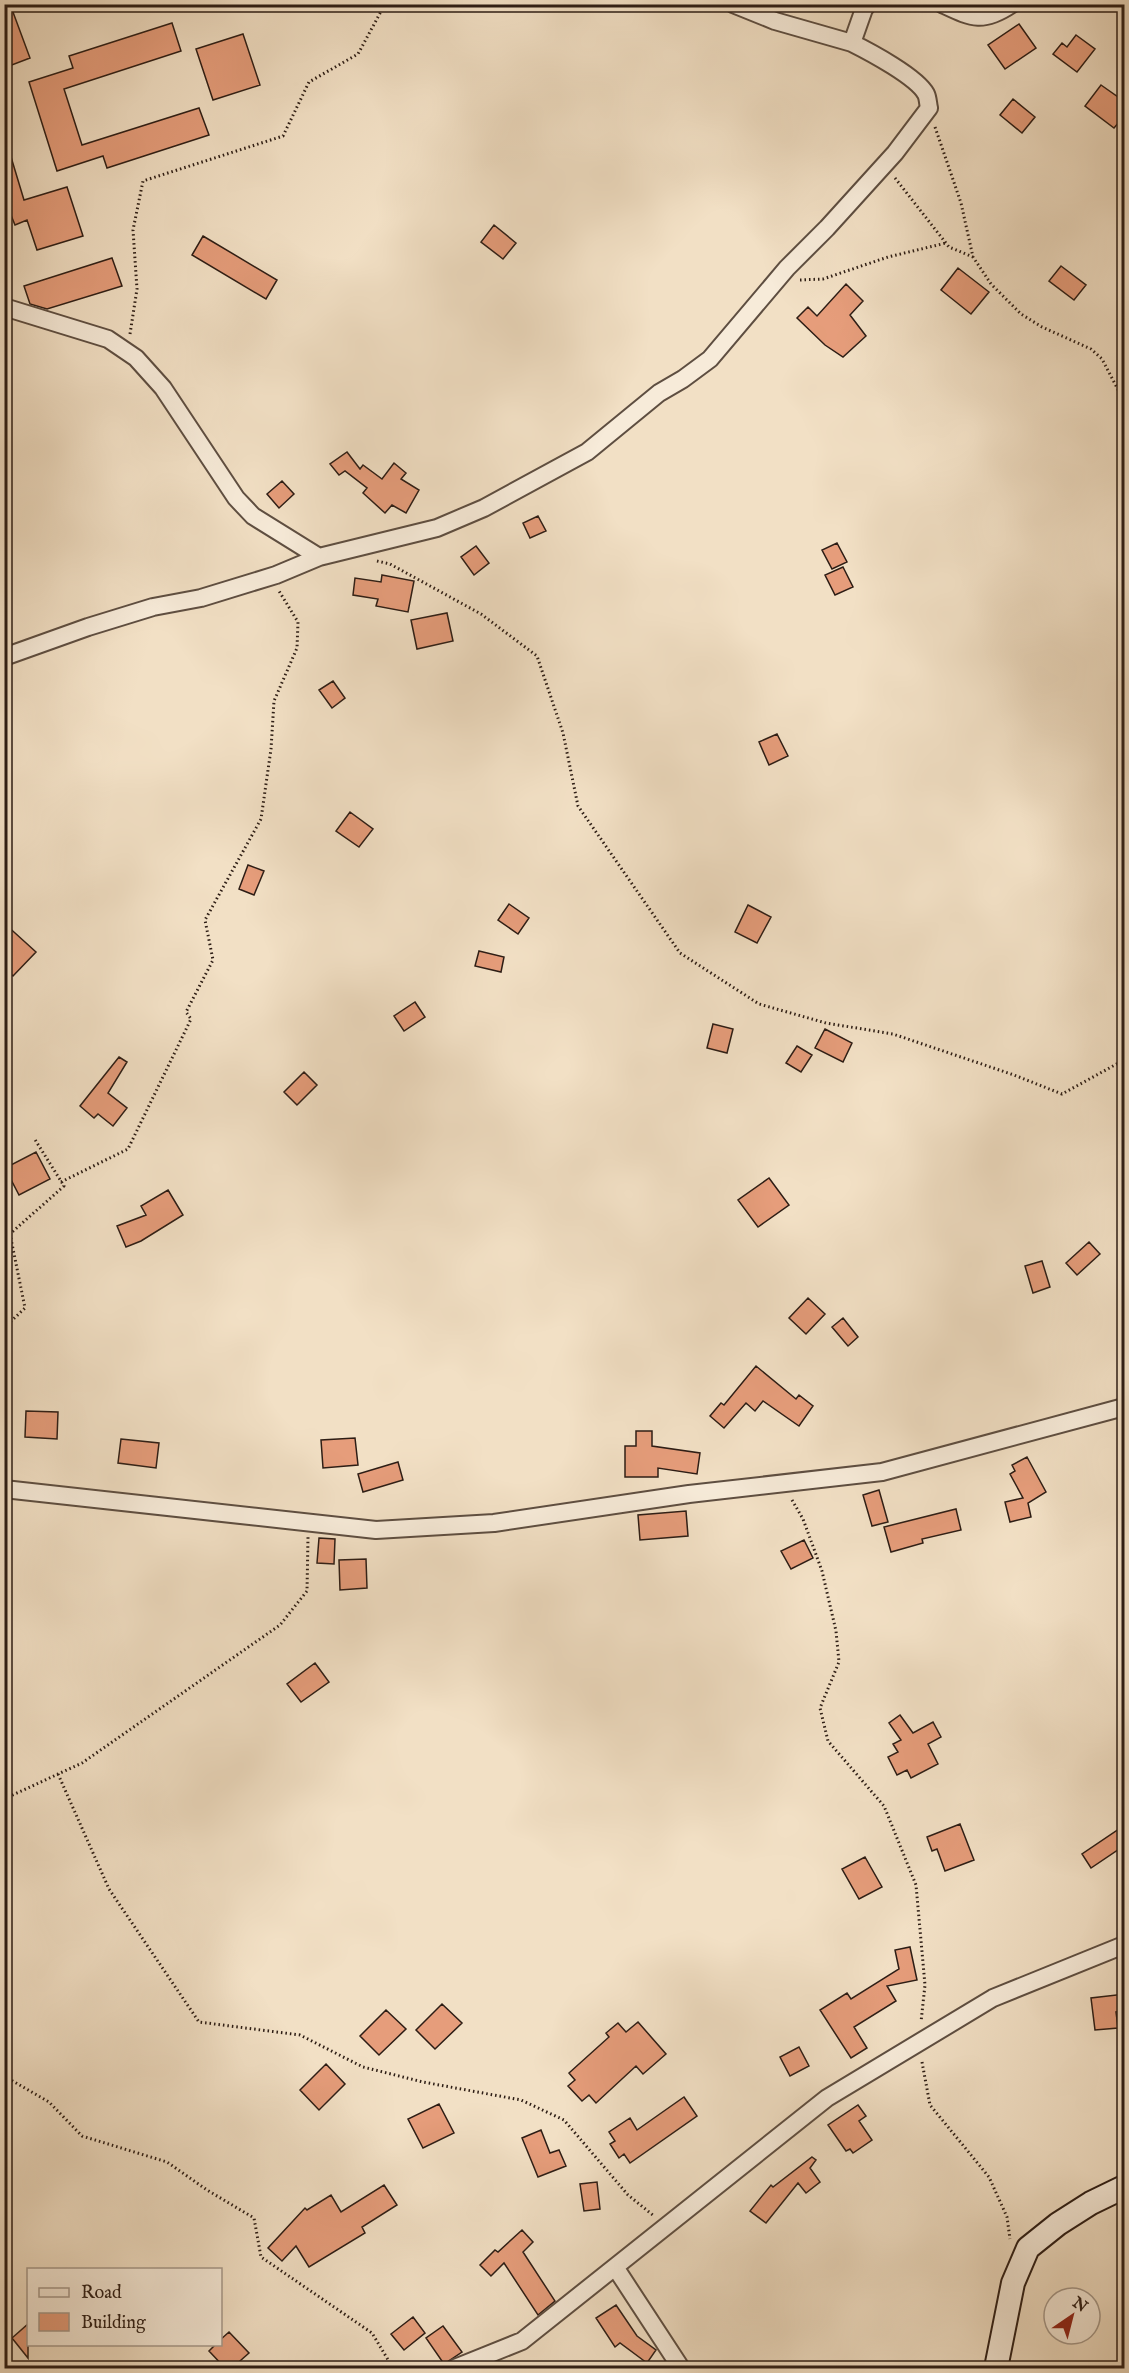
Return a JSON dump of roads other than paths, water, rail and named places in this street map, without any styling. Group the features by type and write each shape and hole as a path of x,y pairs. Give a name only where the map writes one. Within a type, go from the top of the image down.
{"main road":[{"path":"996,2368 1013,2283 1028,2248 1058,2224 1091,2203 1125,2187"}],"street":[{"path":"4,657 153,607 201,598 272,576 319,557 437,528 494,502 587,452 659,393 710,359 776,282 885,164 929,108 926,94 916,82 852,43 775,21 732,4"},
{"path":"852,43 864,9 868,4"},
{"path":"942,4 977,19 999,13 1012,4"},
{"path":"4,307 108,339 136,358 163,388 236,498 264,525 319,557"},
{"path":"4,1489 376,1530 494,1523 688,1494 882,1472 1125,1407"},
{"path":"455,2368 522,2341 827,2098 993,1998 1125,1945"},
{"path":"615,2267 681,2368"}]}
